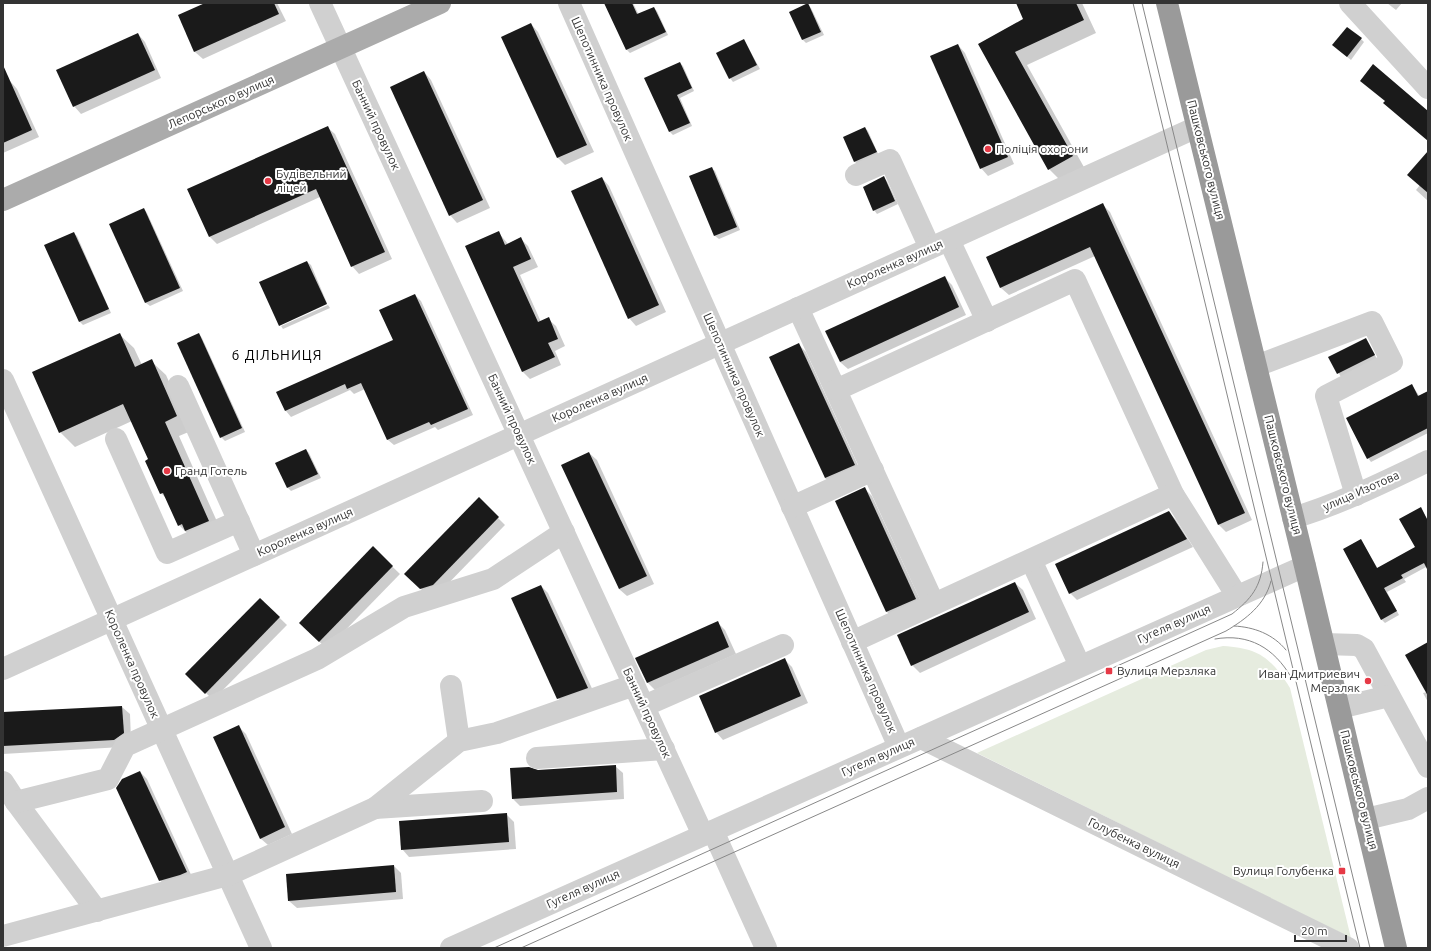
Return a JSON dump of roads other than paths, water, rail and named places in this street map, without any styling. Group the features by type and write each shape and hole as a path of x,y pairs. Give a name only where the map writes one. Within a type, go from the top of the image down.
{"highway":[{"name":"Пашковського вулиця","path":"1167,3 1324,644 1396,948"}],"main road":[{"name":"Лепорського вулиця","path":"3,200 440,3"}],"street":[{"name":"Банний провулок","path":"320,3 664,749 766,948"},
{"name":"Шепотинника провулок","path":"569,3 899,747"},
{"path":"1350,3 1428,88"},
{"name":"Короленка вулиця","path":"3,669 1197,127"},
{"path":"856,175 890,160 987,321"},
{"path":"836,390 1075,280 1174,494 1236,596"},
{"path":"798,308 934,604"},
{"path":"1256,366 1372,322 1392,362 1326,396 1356,495"},
{"name":"Короленка провулок","path":"3,380 261,948"},
{"path":"178,386 254,555"},
{"path":"116,439 167,553 239,521"},
{"name":"улица Изотова","path":"1293,518 1320,510 1356,495 1428,460"},
{"path":"792,507 873,470"},
{"path":"852,642 1174,494"},
{"path":"16,802 108,779 124,746 317,658 404,607 493,579 564,532"},
{"path":"1031,560 1080,666"},
{"name":"Гугеля вулиця","path":"451,948 1305,566"},
{"path":"1324,644 1357,645 1364,648 1428,767"},
{"path":"644,706 783,645"},
{"path":"3,936 228,875 375,808 459,741 497,733 634,685"},
{"path":"450,686 459,741"},
{"path":"1339,708 1389,696"},
{"name":"Голубенка вулиця","path":"921,738 1348,948"},
{"path":"538,758 664,749"},
{"path":"3,782 16,802 98,911"},
{"path":"1366,819 1408,809 1428,798"},
{"path":"375,808 482,801"}],"tram line":[{"path":"1133,3 1360,948"},
{"path":"1142,3 1370,948"},
{"path":"494,948 1232,614 1245,603 1254,592 1260,579 1263,562"},
{"path":"521,948 1226,631 1241,622 1254,610 1264,597 1271,581"},
{"path":"1234,626 1263,632 1281,644 1286,650"},
{"path":"1215,639 1239,638 1259,645 1277,658 1291,677"}],"place":[{"name":"Поліція охорони","path":"988,149"},
{"name":"Будівельний ліцей","path":"268,181"},
{"name":"Гранд Готель","path":"167,471"},
{"name":"Вулиця Мерзляка","path":"1109,671"},
{"name":"Иван Дмитриевич Мерзляк","path":"1368,681"},
{"name":"Вулиця Голубенка","path":"1342,871"}],"district":[{"name":"6 ДІЛЬНИЦЯ","path":"277,355"}]}
